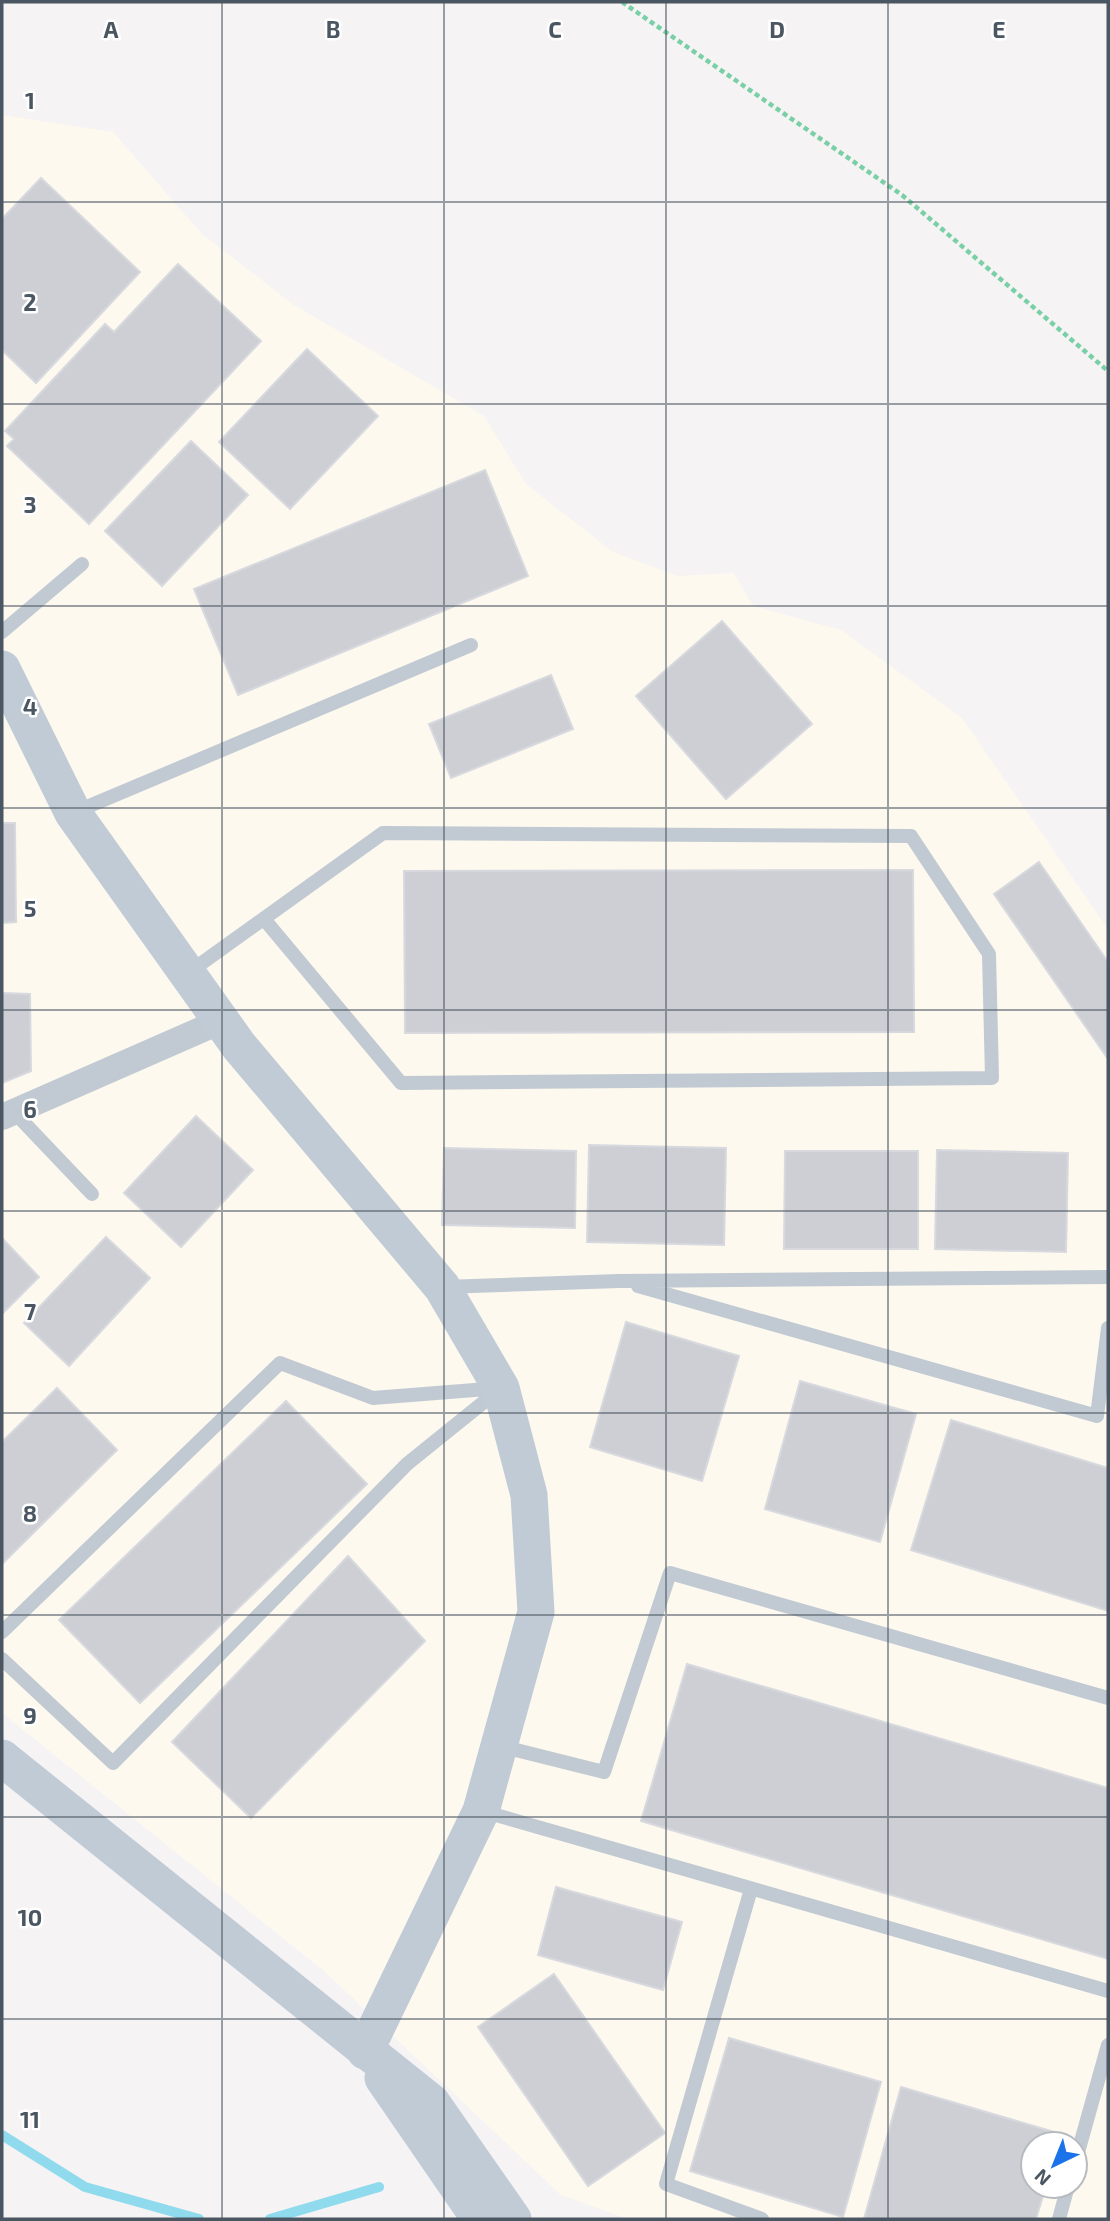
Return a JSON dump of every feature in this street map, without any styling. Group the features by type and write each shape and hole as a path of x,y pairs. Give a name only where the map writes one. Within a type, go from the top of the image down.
{"street":[{"path":"2,670 73,813 239,1046 442,1287 501,1388 529,1495 536,1612 481,1811 365,2051"},
{"path":"8,1114 221,1021"},
{"path":"2,1758 432,2103 513,2219"},
{"path":"365,2051 480,2219"}],"lane":[{"path":"2,632 82,564"},
{"path":"73,813 471,645"},
{"path":"187,974 383,833 911,836 989,954 992,1079 401,1083 264,919"},
{"path":"8,1114 92,1194"},
{"path":"442,1287 619,1280 1108,1277"},
{"path":"619,1280 1097,1416 1108,1328"},
{"path":"2,1632 280,1363 373,1398 501,1388"},
{"path":"2,1659 113,1763 407,1464 501,1388"},
{"path":"499,1745 604,1772 670,1573 1108,1698"},
{"path":"481,1811 1108,1991"},
{"path":"751,1889 666,2184 762,2219"},
{"path":"1084,2130 1108,2045"},
{"path":"1059,2219 1064,2200"}],"path":[{"path":"622,2 902,195 1108,371"}],"shaded area":[{"path":"2,115 113,132 202,234 294,305 484,416 526,484 613,552 678,576 734,573 753,606 841,630 962,718 1108,929 1108,2219 628,2219 561,2195 324,1971 2,1713"}],"building":[{"path":"41,178 140,272 36,383 2,350 2,219"},
{"path":"178,264 261,341 89,524 7,446 14,439 5,431 105,324 114,332"},
{"path":"307,349 378,416 290,509 219,442"},
{"path":"191,441 248,495 162,586 105,531"},
{"path":"485,470 528,576 238,695 194,589"},
{"path":"722,621 812,724 726,799 636,696"},
{"path":"551,675 573,729 451,778 429,724"},
{"path":"2,823 15,823 16,922 2,923"},
{"path":"1039,862 1108,962 1108,1059 994,894"},
{"path":"913,870 914,1032 405,1033 404,871"},
{"path":"2,993 30,994 31,1071 2,1083"},
{"path":"196,1116 253,1170 181,1247 124,1193"},
{"path":"589,1145 726,1148 724,1245 587,1242"},
{"path":"444,1148 576,1151 575,1228 442,1225"},
{"path":"937,1150 1068,1153 1066,1252 935,1249"},
{"path":"785,1151 918,1151 918,1249 784,1249"},
{"path":"106,1237 150,1278 69,1366 24,1323"},
{"path":"2,1238 39,1277 2,1314"},
{"path":"626,1322 739,1356 702,1481 590,1447"},
{"path":"800,1381 916,1414 880,1542 765,1509"},
{"path":"57,1388 117,1450 2,1564 2,1442"},
{"path":"286,1401 367,1484 140,1703 59,1620"},
{"path":"951,1420 1108,1468 1108,1611 911,1550"},
{"path":"348,1556 425,1641 251,1818 172,1742"},
{"path":"687,1664 1108,1788 1108,1959 641,1821"},
{"path":"556,1887 682,1922 663,1990 538,1955"},
{"path":"554,1974 665,2133 588,2186 478,2027"},
{"path":"729,2038 881,2082 843,2217 690,2171"},
{"path":"901,2087 1047,2130 1019,2130 1019,2200 1042,2200 1036,2219 864,2219"}],"waterway":[{"path":"2,2135 85,2187 199,2219"},
{"path":"270,2219 379,2187"}]}
